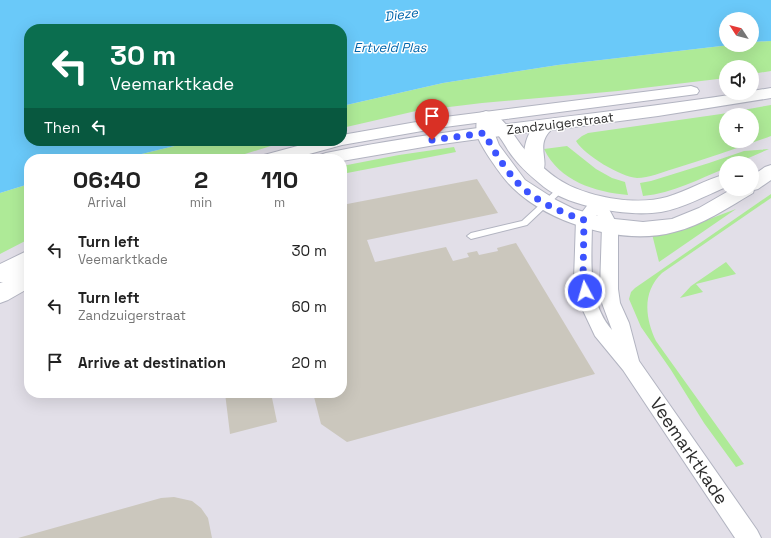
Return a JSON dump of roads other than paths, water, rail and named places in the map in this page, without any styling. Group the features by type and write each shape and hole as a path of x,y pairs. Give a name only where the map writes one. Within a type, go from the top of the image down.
{"main road":[{"path":"759,81 771,79"},
{"name":"Zandzuigerstraat","path":"347,155 485,124 719,87"},
{"name":"Zandzuigerstraat","path":"347,139 401,128 485,124 503,130 715,102 771,93"},
{"path":"535,169 533,144 540,130 546,125"},
{"path":"289,154 319,146"},
{"path":"0,274 24,261"},
{"path":"0,294 24,280"}],"street":[{"path":"485,124 514,179 527,191 546,203 584,220 610,226 641,230 662,228 693,220 734,196"},
{"path":"503,130 516,150 551,183 561,189 598,202 635,207 661,205 673,202 719,183"},
{"path":"759,167 771,162"},
{"path":"759,180 771,171"},
{"path":"584,220 598,202"},
{"name":"Veemarktkade","path":"598,202 610,226 609,289 630,364"},
{"name":"Veemarktkade","path":"584,220 583,280 588,302 602,331 630,364 748,538"}],"lane":[{"path":"471,236 524,223 561,189"}],"water":[{"name":"Ertveld Plas","path":"0,0 771,0 771,41 759,42 759,12 719,12 719,46 558,65 443,83 347,105 347,24 24,24 24,146 174,146 142,154 24,154 24,186 0,193"}],"water label":[{"name":"Dieze","path":"401,14"}]}
